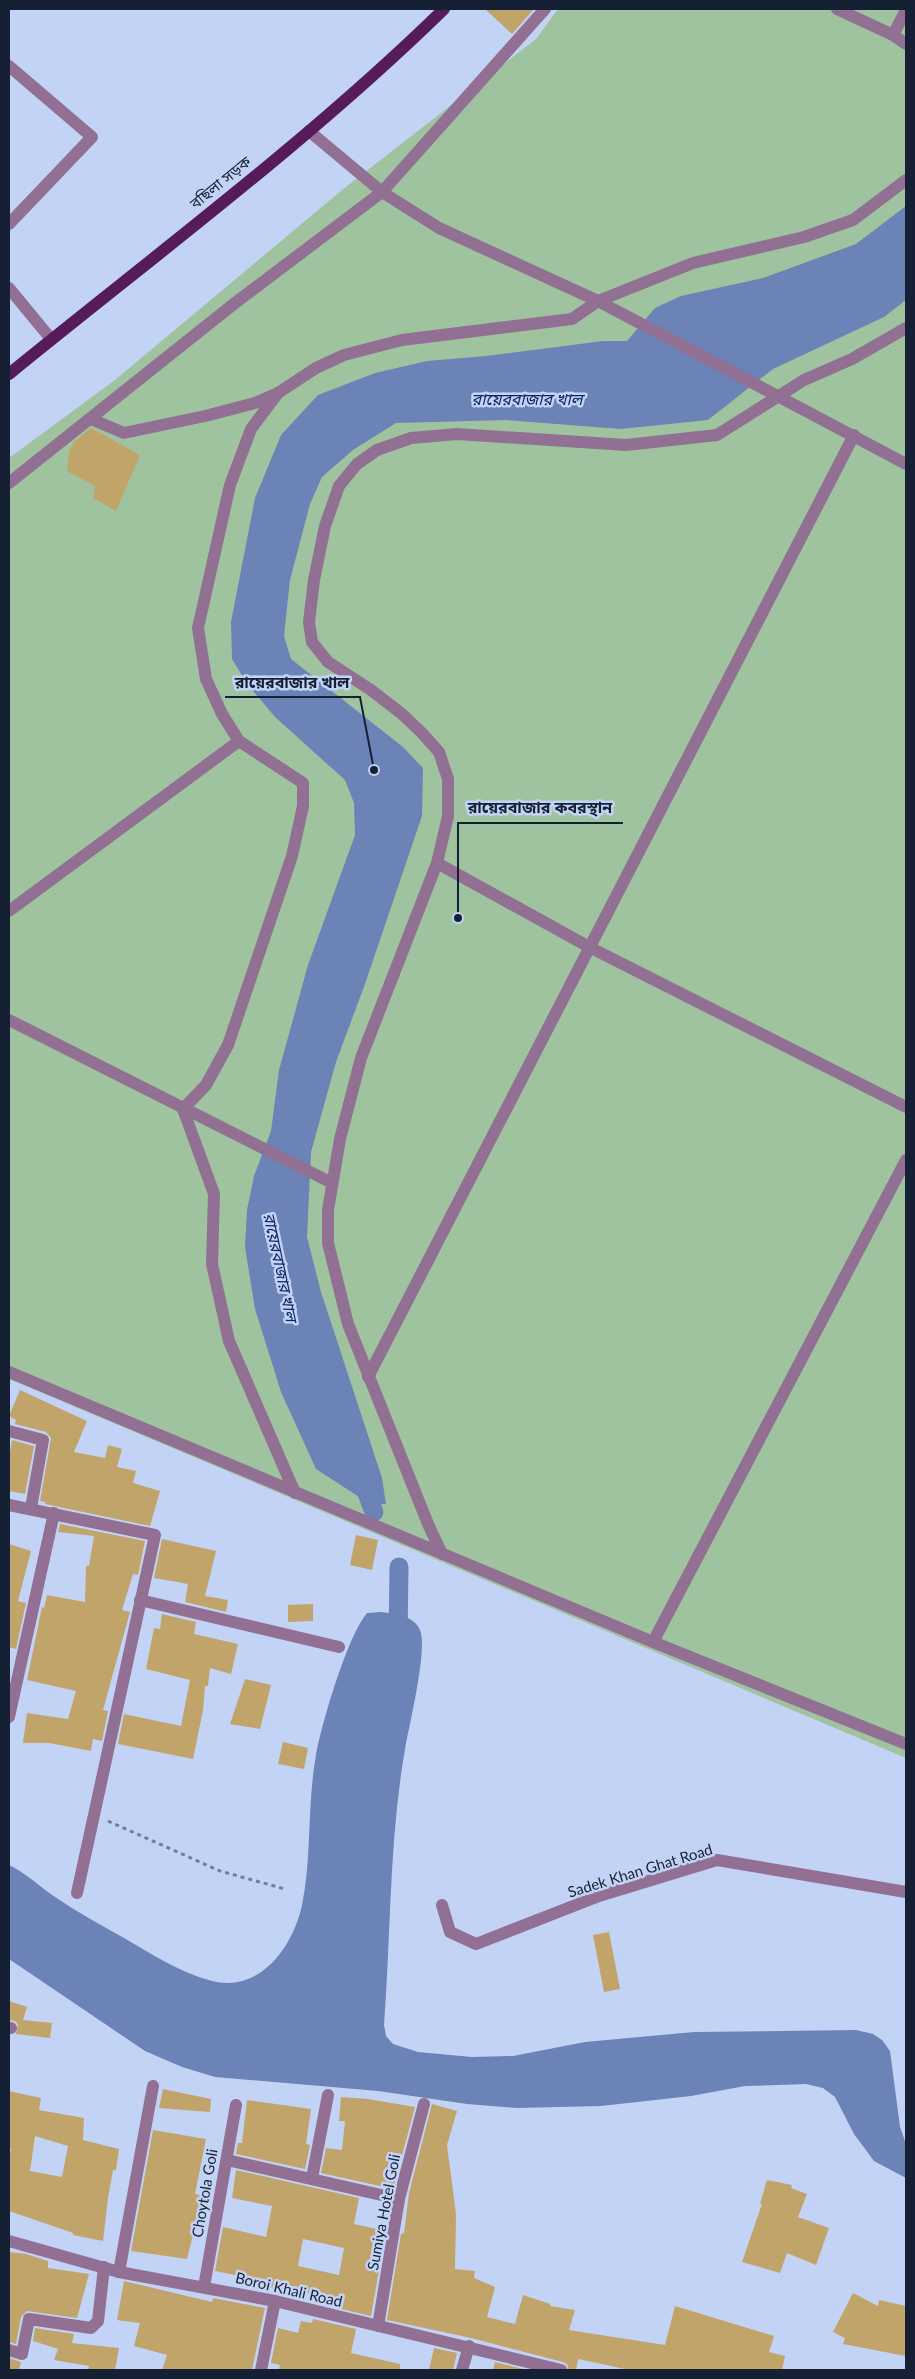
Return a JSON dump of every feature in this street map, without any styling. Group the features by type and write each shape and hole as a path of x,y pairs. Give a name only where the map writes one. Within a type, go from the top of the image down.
{"main road":[{"name":"বছিলা সড়ক","path":"9,374 308,131 400,52 444,9"}],"street":[{"path":"9,482 91,419 235,303 382,192 545,9"},
{"path":"836,9 893,35 906,44"},
{"path":"893,35 906,10"},
{"path":"9,66 92,137 9,224"},
{"path":"308,131 382,192 439,228 598,301 906,464"},
{"path":"91,419 124,433 255,403 278,393 316,368 344,355 402,340 572,319 598,301 693,263 804,236 853,220 906,180"},
{"path":"9,288 51,339"},
{"path":"442,1554 428,1524 348,1324 328,1243 328,1210 332,1183 361,1058 437,863 448,816 448,779 439,752 402,714 328,662 312,642 309,622 314,580 325,526 339,486 357,464 377,450 411,438 457,434 626,445 717,435 780,397 804,380 852,359 906,328"},
{"path":"183,1109 206,1085 228,1045 292,856 303,806 302,783 240,740 222,714 206,679 198,628 230,485 251,429 278,393"},
{"path":"368,1377 854,435"},
{"path":"9,912 240,740"},
{"path":"437,863 591,948 906,1107"},
{"path":"9,1020 183,1109 233,1131 332,1183"},
{"path":"183,1109 214,1194 212,1264 229,1341 295,1492"},
{"path":"653,1642 906,1160"},
{"path":"9,1372 653,1642 906,1744"},
{"path":"9,1431 43,1440 31,1508"},
{"path":"9,1505 155,1535 77,1893"},
{"path":"9,1717 54,1513"},
{"path":"140,1600 339,1648"},
{"name":"Sadek Khan Ghat Road","path":"442,1905 450,1932 476,1944 599,1896 717,1860 906,1892"},
{"path":"119,2272 152,2086"},
{"path":"312,2178 328,2096"},
{"name":"Sumiya Hotel Goli","path":"378,2326 400,2199 424,2104"},
{"name":"Choytola Goli","path":"204,2287 236,2105"},
{"path":"227,2160 400,2199"},
{"name":"Boroi Khali Road","path":"9,2241 119,2272 276,2301 469,2346 561,2370"},
{"path":"9,2350 22,2354 30,2319 90,2328 95,2326 98,2320 104,2267"},
{"path":"261,2370 276,2301"},
{"path":"462,2370 469,2346"}],"path":[{"path":"90,1830 106,1820 134,1834 220,1870 286,1889"}],"green space":[{"path":"558,9 906,9 906,1758 9,1379 9,458 115,380 342,190 536,39"}],"water":[{"path":"906,206 906,300 884,317 773,369 708,420 621,429 506,420 396,423 353,450 322,477 310,504 290,580 284,636 291,659 403,747 423,768 422,816 365,984 336,1062 311,1152 307,1237 321,1292 382,1478 386,1504 370,1504 316,1469 281,1392 255,1309 245,1247 247,1210 254,1176 271,1131 279,1070 308,965 355,835 354,803 345,780 275,717 248,685 232,659 231,622 255,498 281,435 318,395 375,373 427,361 486,356 603,341 627,341 655,308 681,296 763,278 856,244"},
{"path":"381,1612 403,1616 413,1621 420,1630 422,1640 420,1670 400,1784 393,1852 384,2025 386,2036 393,2044 418,2052 472,2057 513,2056 585,2042 694,2032 856,2030 873,2034 882,2040 890,2051 900,2127 906,2144 906,2178 874,2161 854,2134 835,2097 823,2088 806,2084 745,2086 691,2096 601,2106 517,2108 467,2104 378,2091 215,2077 182,2067 145,2051 9,1959 9,1865 89,1918 166,1962 200,1978 229,1983 245,1980 259,1973 272,1963 291,1936 298,1921 302,1905 307,1869 313,1774 319,1741 330,1702 351,1641 359,1625 367,1613"}],"building":[{"path":"485,9 534,9 512,34"},
{"path":"91,428 140,455 116,511 93,498 95,486 67,471 69,451 75,441"},
{"path":"20,1390 87,1421 74,1452 105,1458 108,1445 122,1449 117,1467 136,1471 133,1483 160,1491 150,1526 45,1504 45,1502 40,1501 51,1438 46,1432 15,1424 16,1420 9,1416"},
{"path":"12,1440 34,1446 25,1494 9,1491 9,1459"},
{"path":"60,1524 145,1541 138,1575 133,1574 122,1610 130,1612 103,1710 108,1711 102,1741 93,1739 91,1751 49,1743 23,1743 27,1713 68,1719 76,1691 27,1680 42,1607 44,1608 47,1595 85,1602 86,1566 89,1566 94,1536 58,1532"},
{"path":"356,1535 378,1540 372,1570 350,1565"},
{"path":"162,1539 216,1551 205,1596 228,1600 226,1612 185,1602 188,1584 154,1578"},
{"path":"9,1544 31,1551 18,1601 26,1603 16,1649 9,1647"},
{"path":"313,1604 313,1621 288,1622 288,1605"},
{"path":"162,1614 196,1622 194,1634 238,1644 231,1674 210,1668 208,1686 205,1686 203,1710 193,1759 118,1744 124,1714 181,1726 190,1680 146,1669 154,1628 160,1629"},
{"path":"245,1679 271,1685 260,1729 230,1724"},
{"path":"283,1742 308,1748 304,1769 278,1764"},
{"path":"609,1932 620,1989 604,1992 593,1935"},
{"path":"9,2001 27,2007 23,2020 52,2023 50,2038 16,2034 18,2024 15,2021 9,2020"},
{"path":"163,2089 211,2099 210,2112 159,2108"},
{"path":"9,2091 41,2098 39,2110 84,2118 83,2140 119,2149 116,2170 113,2170 108,2198 103,2241 73,2235 73,2233 9,2211 9,2163 11,2148 9,2148","holes":["35,2136 68,2146 62,2177 30,2171"]},
{"path":"341,2097 368,2099 415,2107 393,2189 321,2173 326,2148 342,2150 345,2121 339,2121"},
{"path":"247,2100 311,2109 306,2144 310,2145 305,2169 236,2154 238,2143 242,2143"},
{"path":"432,2104 457,2111 447,2145 456,2214 455,2269 475,2271 474,2278 495,2287 487,2317 515,2324 523,2295 550,2304 550,2306 575,2310 569,2330 665,2345 675,2306 774,2336 769,2352 785,2356 782,2370 630,2370 578,2359 576,2370 569,2370 567,2364 563,2362 471,2338 387,2320 401,2234 404,2233 409,2193"},
{"path":"153,2130 206,2139 195,2194 205,2196 202,2216 198,2215 187,2259 131,2251"},
{"path":"236,2170 359,2198 354,2224 386,2231 371,2316 316,2303 318,2295 264,2286 265,2281 215,2271 223,2227 266,2237 272,2206 232,2198","holes":["303,2239 344,2248 339,2275 298,2266"]},
{"path":"767,2180 792,2185 791,2188 807,2194 798,2217 829,2228 816,2265 787,2253 780,2273 742,2262 762,2204 760,2204"},
{"path":"9,2252 26,2254 48,2261 48,2268 89,2274 77,2318 27,2311 21,2317 16,2344 9,2342"},
{"path":"124,2281 212,2302 213,2298 265,2308 252,2370 162,2370 167,2355 134,2346 140,2323 117,2320"},
{"path":"853,2293 878,2306 879,2300 906,2306 906,2356 843,2344 845,2338 833,2332"},
{"path":"313,2319 356,2329 351,2353 400,2364 400,2370 279,2370 280,2365 271,2363 278,2328 298,2333 301,2321 312,2323"},
{"path":"35,2328 74,2334 72,2343 119,2348 115,2370 88,2370 89,2366 54,2360 58,2349 33,2341"},
{"path":"434,2348 457,2353 453,2370 429,2370"},
{"path":"9,2358 21,2362 19,2370 9,2370"},
{"path":"495,2362 527,2370 493,2370"}],"waterway":[{"name":"রায়েরবাজার খাল","path":"362,1480 374,1512"},
{"path":"398,1641 399,1567"}],"place":[{"name":"রায়েরবাজার খাল","path":"374,770"},
{"name":"রায়েরবাজার কবরস্থান","path":"458,918"}]}
